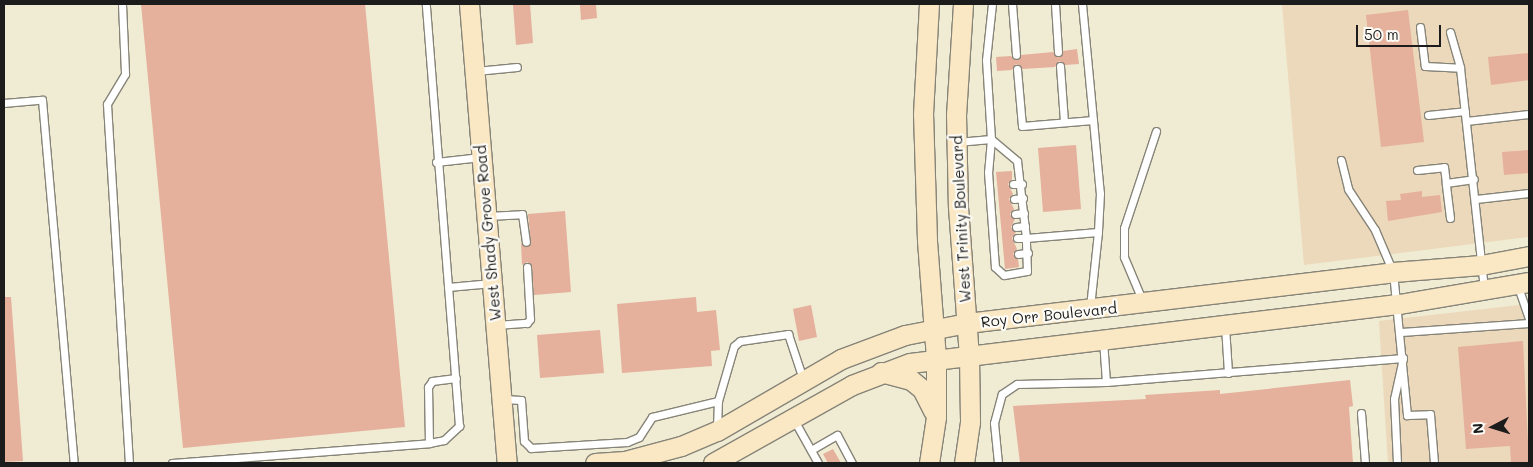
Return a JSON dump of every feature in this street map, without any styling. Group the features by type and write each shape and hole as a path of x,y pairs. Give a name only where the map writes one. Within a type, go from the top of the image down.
{"main road":[{"name":"West Shady Grove Road","path":"469,4 507,463"},
{"path":"929,4 923,123 936,358 936,417 929,463"},
{"name":"West Trinity Boulevard","path":"964,4 956,85 958,207 969,356 970,422 964,463"},
{"name":"Roy Orr Boulevard","path":"595,463 625,461 681,446 717,431 803,380 867,347 934,330 967,324 1144,304 1393,272 1482,265 1529,256"},
{"name":"Roy Orr Boulevard","path":"713,463 880,372 936,358 969,356 1103,337 1399,304 1484,288 1523,283"},
{"path":"880,372 898,374 922,389 936,417"}],"lane":[{"path":"122,4 125,74 107,104 129,463"},
{"path":"172,463 429,443 444,440 459,426 436,162 426,4"},
{"path":"956,142 991,139 1017,161 1022,184 1028,271 1014,274 998,273 999,256 993,240 997,229 996,216 990,201 993,186 991,139 986,60 992,4"},
{"path":"1012,4 1016,55"},
{"path":"1054,4 1058,52"},
{"path":"1082,4 1100,193 1090,310"},
{"path":"1420,27 1425,66 1460,68"},
{"path":"1450,32 1460,68 1474,179 1484,288"},
{"path":"1060,66 1064,122"},
{"path":"475,71 518,67"},
{"path":"1017,69 1022,126 1093,120"},
{"path":"4,103 42,100 74,463"},
{"path":"1428,115 1465,111"},
{"path":"1466,121 1529,114"},
{"path":"1144,304 1124,257 1124,228 1156,132"},
{"path":"436,162 482,157"},
{"path":"1341,160 1348,189 1375,230 1393,272 1399,304 1407,415 1430,414 1434,463"},
{"path":"1417,170 1444,167 1450,218"},
{"path":"1446,183 1474,179"},
{"path":"1012,184 1022,184"},
{"path":"1476,199 1529,193"},
{"path":"1014,199 1023,198"},
{"path":"990,201 998,200"},
{"path":"1015,214 1024,213"},
{"path":"487,216 522,214 526,242"},
{"path":"1016,227 1026,226"},
{"path":"1017,238 1098,232"},
{"path":"993,240 1002,240"},
{"path":"1018,254 1028,253"},
{"path":"495,325 527,323 530,319 527,267"},
{"path":"448,287 492,283"},
{"path":"1401,332 1529,321 1523,283"},
{"path":"1225,324 1228,373"},
{"path":"717,431 718,401 734,346 740,341 788,334 803,380"},
{"path":"1103,337 1106,382"},
{"path":"998,463 994,423 1002,394 1017,384 1106,382 1403,358"},
{"path":"1397,463 1394,399 1403,358"},
{"path":"429,443 428,387 432,381 456,378"},
{"path":"501,399 521,400 524,441 531,448 627,442 639,437 652,417 718,401"},
{"path":"1362,413 1365,463"},
{"path":"793,418 818,463"},
{"path":"811,450 837,435 852,463"},
{"path":"286,454 287,463"}],"shaded area":[{"path":"1282,4 1529,4 1529,237 1304,265"},
{"path":"1529,304 1529,463 1388,463 1379,321"}],"building":[{"path":"141,4 365,4 405,427 183,448"},
{"path":"530,4 533,43 516,45 513,5"},
{"path":"596,4 597,18 581,20 580,5"},
{"path":"1408,10 1424,142 1381,147 1366,15"},
{"path":"1077,49 1079,64 1065,65 1059,61 1055,67 1022,69 1016,64 1012,70 997,71 996,57 1011,56 1017,60 1021,55 1053,52 1059,57 1063,51"},
{"path":"1529,53 1529,80 1491,85 1488,57"},
{"path":"1076,145 1081,209 1043,212 1038,148"},
{"path":"1529,150 1529,173 1504,175 1502,152"},
{"path":"1012,171 1012,179 1008,184 1013,194 1009,199 1014,209 1010,214 1015,219 1011,227 1016,232 1012,238 1017,249 1013,254 1018,259 1019,267 1005,269 996,172"},
{"path":"1422,191 1422,197 1440,195 1442,212 1388,221 1386,201 1401,200 1400,194"},
{"path":"565,211 571,292 534,295 532,266 527,262 522,265 521,243 526,247 531,244 528,214"},
{"path":"4,297 11,297 23,461 4,462"},
{"path":"696,297 697,312 716,310 720,350 711,351 712,366 622,373 617,304"},
{"path":"811,305 817,337 799,341 793,309"},
{"path":"600,330 604,373 540,378 537,335"},
{"path":"1523,341 1529,463 1511,463 1510,446 1466,449 1458,347"},
{"path":"1350,380 1353,406 1349,407 1353,463 1020,463 1013,406 1146,399 1145,395 1220,390 1220,394"},
{"path":"833,449 841,463 828,463 823,454"}]}
